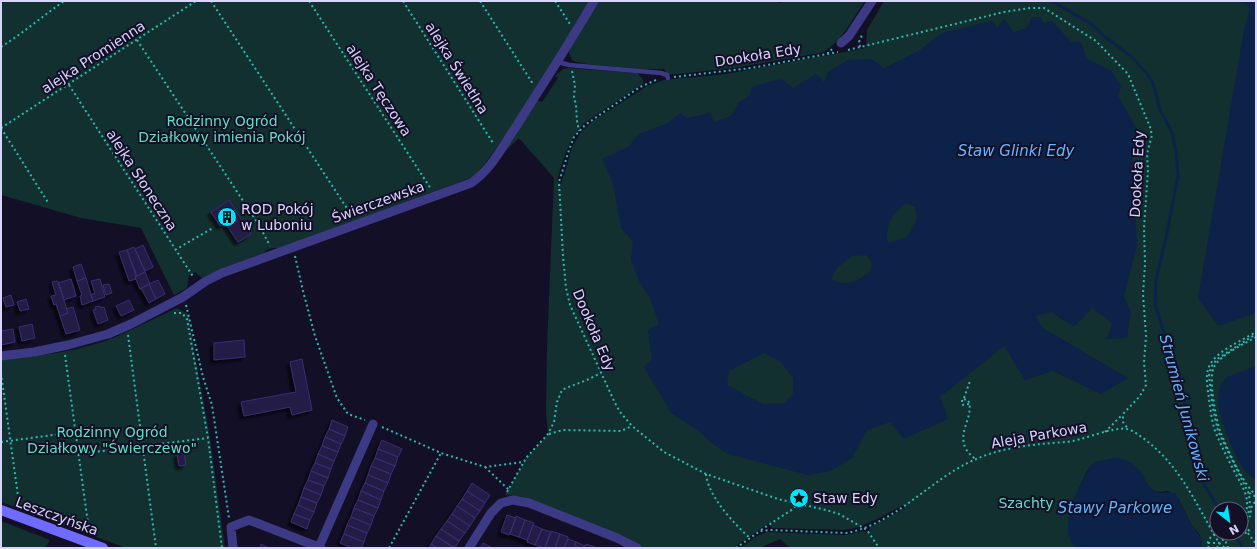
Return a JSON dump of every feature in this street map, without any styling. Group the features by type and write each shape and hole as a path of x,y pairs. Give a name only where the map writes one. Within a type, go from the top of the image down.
{"street":[{"name":"Świerczewska","path":"1,356 52,349 99,337 131,324 183,297 198,286 222,273 466,185 477,179 484,173 493,160 558,62 594,1"},
{"path":"843,48 872,1"},
{"path":"233,548 231,527 249,520 320,548 373,424"},
{"path":"469,548 491,513 501,503 512,500 529,503 617,538 637,548"},
{"name":"Leszczyńska","path":"1,510 102,548"}],"lane":[{"path":"558,62 569,65 661,73 666,75 668,78"}],"path":[{"path":"1,47 25,31 64,1"},
{"name":"alejka Promienna","path":"1,128 196,1"},
{"path":"211,1 354,218 346,220"},
{"name":"alejka Tęczowa","path":"309,1 432,190"},
{"name":"alejka Świetlna","path":"403,1 494,145"},
{"path":"480,1 535,87 538,83"},
{"path":"555,1 571,26 575,20"},
{"name":"Dookoła Edy","path":"864,528 839,514 778,499 706,474 664,452 632,426 620,412 570,305 566,288 563,256 559,182 574,137 584,125 640,87 657,80 751,68 1004,12 1041,8 1056,15 1096,41 1125,71 1132,82 1152,135 1147,154 1148,170 1144,233 1145,264 1143,294 1146,336 1144,362 1146,385 1140,396 1104,433"},
{"path":"137,40 259,225 270,246 276,244"},
{"path":"569,65 575,85 574,97 579,131"},
{"name":"alejka Słoneczna","path":"69,85 192,274 198,286"},
{"path":"1,128 50,204"},
{"path":"175,250 213,228"},
{"path":"291,248 295,257 302,291 315,336 337,398 348,414 441,453 485,467 524,462"},
{"path":"183,297 188,311 203,377 212,405 231,527"},
{"path":"174,314 182,313 187,319 208,438 222,548"},
{"path":"126,335 128,334 156,548"},
{"path":"1249,510 1250,498 1248,492 1218,431 1213,409 1209,376 1211,367 1218,359 1256,334"},
{"path":"1256,334 1219,360 1214,367 1212,379 1220,430 1249,489 1256,496"},
{"path":"1248,501 1246,493 1216,432 1211,411 1206,374 1211,363 1217,356 1256,334"},
{"path":"60,355 71,353"},
{"path":"65,354 89,531"},
{"path":"1,373 19,503 14,515"},
{"path":"501,503 524,462 548,434 554,422 556,402 562,390 601,373"},
{"path":"969,404 962,405 961,401 964,398 970,381"},
{"path":"964,398 968,400 969,414 963,431 963,441 967,451 975,459"},
{"path":"1123,414 1123,422 1128,429 1147,441 1176,471 1209,526"},
{"path":"548,434 564,430 621,431 632,426"},
{"name":"Aleja Parkowa","path":"760,531 771,530 846,533 856,531 904,507 953,472 975,459 1000,450 1069,442 1104,433 1128,429"},
{"path":"1,442 75,432"},
{"path":"78,454 208,438"},
{"path":"389,548 441,453"},
{"path":"485,467 509,490"},
{"path":"706,474 706,481 716,499 727,514 750,538"},
{"path":"1248,492 1256,496"},
{"path":"1249,518 1252,505 1256,501"},
{"path":"736,548 793,509 798,503"},
{"path":"864,528 879,548"},
{"path":"1249,534 1256,544"},
{"path":"1209,540 1209,548"},
{"path":"1208,543 1219,542 1227,548"},
{"path":"1217,548 1219,542"}],"green space":[{"name":"Rodzinny Ogród Działkowy imienia Pokój","path":"6,1 590,1 520,113 492,154 473,177 280,248 269,249 264,253 223,268 202,278 195,272 189,275 187,288 174,295 141,228 81,218 1,195 1,4"},
{"path":"599,1 776,1 781,3 782,1 865,1 840,38 820,53 734,68 668,75 664,69 640,69 587,64 573,61 569,54 570,47"},
{"name":"Szachty","path":"884,1 1256,1 1256,548 1201,548 1202,545 1200,535 1192,526 1178,498 1168,491 1161,492 1153,490 1147,484 1139,470 1104,461 1096,462 1087,471 1075,497 1068,524 1072,543 1076,548 790,548 780,539 760,548 740,548 757,536 767,532 845,535 864,531 867,534 870,532 869,529 871,527 905,508 903,505 859,527 851,529 772,528 769,523 733,548 641,548 523,497 505,495 526,458 548,434 546,412 547,347 554,178 519,138 501,155 537,100 542,102 558,78 555,76 563,69 568,68 637,73 642,78 644,83 583,124 578,130 573,137 561,165 557,181 561,184 573,145 581,132 593,121 647,86 664,80 726,74 866,48 867,30"},
{"name":"Rodzinny Ogród Działkowy \"Świerczewo\"","path":"177,308 188,314 210,439 225,548 126,548 1,502 1,360 46,355 90,346 118,336"},
{"path":"1,521 50,540 45,548 1,548"}],"water":[{"path":"1237,1 1256,1 1256,313 1218,326 1198,298 1244,30 1250,8 1248,5"},
{"name":"Staw Glinki Edy","path":"1032,17 1040,17 1044,23 1052,21 1071,42 1081,42 1087,59 1112,71 1121,86 1118,96 1142,138 1132,151 1137,245 1124,296 1131,312 1127,338 1107,339 1112,323 1092,308 1074,327 1051,312 1035,316 1043,328 1128,378 1101,394 1053,371 1025,380 1004,346 940,397 948,419 904,439 890,422 867,430 852,458 831,471 808,475 728,454 714,445 700,432 671,413 644,367 652,359 648,330 659,324 650,298 639,281 631,260 633,242 621,228 613,183 602,159 628,147 639,134 666,124 681,113 687,118 710,113 714,122 731,116 739,102 749,96 753,86 782,79 793,88 816,74 824,82 828,72 848,60 871,59 884,68 920,50 942,33 992,21 997,28 1004,19 1014,32 1027,28","holes":["906,203 915,207 917,218 907,237 888,243 887,231 891,220 897,211","866,255 872,262 870,272 856,281 847,283 842,283 831,279 837,268 852,256","764,353 781,362 793,378 793,394 785,403 763,404 727,385 729,371"]},
{"path":"1256,366 1256,479 1249,475 1243,468 1233,450 1224,427 1218,399 1220,387 1227,377"},
{"name":"Stawy Parkowe","path":"1113,458 1123,459 1135,466 1150,488 1154,491 1158,493 1175,493 1192,526 1202,539 1201,548 1076,548 1068,534 1068,524 1075,497 1090,466 1096,462"}],"building":[{"name":"ROD Pokój w Luboniu","path":"229,200 251,234 238,242 225,223 220,226 211,212"},
{"path":"143,245 153,267 145,271 135,249"},
{"path":"134,247 145,272 137,276 127,250"},
{"path":"127,250 136,276 136,279 129,281 119,252"},
{"path":"81,264 86,278 77,281 73,267"},
{"path":"145,272 150,284 140,289 135,277"},
{"path":"86,278 93,301 82,305 80,296 82,295 77,281"},
{"path":"71,279 76,296 64,300 58,283"},
{"path":"100,279 105,297 93,301 91,295 95,293 91,281"},
{"path":"158,280 165,294 156,299 149,284"},
{"path":"58,281 68,313 60,316 56,304 54,305 51,296 56,295 52,282"},
{"path":"109,284 112,293 106,295 103,285"},
{"path":"149,284 156,299 149,303 141,288"},
{"path":"11,295 14,305 6,307 3,298"},
{"path":"26,299 29,309 20,311 17,302"},
{"path":"129,300 134,310 121,316 116,306"},
{"path":"100,306 101,308 104,307 108,320 98,324 93,310 96,309 95,307"},
{"path":"73,307 80,330 66,334 60,316 68,313 66,309"},
{"path":"32,324 35,338 22,341 19,327"},
{"path":"13,329 15,342 1,345 1,331"},
{"path":"244,340 245,357 214,360 214,343"},
{"path":"302,359 312,410 292,415 290,407 244,416 241,402 296,392 290,362"},
{"path":"332,420 348,427 345,436 329,429"},
{"path":"329,429 345,436 341,444 325,437"},
{"path":"325,437 341,444 338,452 322,446"},
{"path":"382,440 402,449 398,457 378,449"},
{"path":"322,446 338,452 334,461 318,454"},
{"path":"378,449 398,457 395,466 375,458"},
{"path":"184,453 186,465 179,466 177,454"},
{"path":"318,454 334,461 331,469 315,463"},
{"path":"375,458 395,466 391,474 371,466"},
{"path":"315,463 331,469 328,478 311,471"},
{"path":"371,466 391,474 388,483 368,475"},
{"path":"311,471 328,478 324,486 308,480"},
{"path":"368,475 388,483 384,491 365,483"},
{"path":"308,480 324,486 321,495 304,488"},
{"path":"365,483 384,491 381,500 361,491"},
{"path":"472,483 490,495 485,503 467,491"},
{"path":"304,488 321,495 317,503 301,497"},
{"path":"361,491 381,500 378,508 358,500"},
{"path":"467,491 485,503 480,511 462,499"},
{"path":"301,497 317,503 314,512 298,505"},
{"path":"462,499 480,511 475,518 457,506"},
{"path":"358,500 378,508 374,516 354,508"},
{"path":"298,505 314,512 310,520 294,514"},
{"path":"457,506 475,518 470,526 452,514"},
{"path":"354,508 374,516 371,525 351,517"},
{"path":"294,514 310,520 307,529 291,522"},
{"path":"452,514 470,526 465,533 447,521"},
{"path":"507,515 516,518 509,535 501,532"},
{"path":"516,516 525,520 519,537 510,534"},
{"path":"351,517 371,525 367,533 347,525"},
{"path":"525,520 534,523 527,540 519,537"},
{"path":"447,521 465,533 459,541 441,529"},
{"path":"347,525 367,533 364,542 344,534"},
{"path":"533,525 542,529 535,545 527,542"},
{"path":"441,529 459,541 455,548 436,536"},
{"path":"542,529 551,532 545,548 535,545"},
{"path":"551,531 560,534 555,548 547,548 545,547"},
{"path":"344,534 364,542 361,548 352,548 340,543"},
{"path":"560,534 568,537 568,539 564,548 555,548"},
{"path":"436,536 454,548 437,548 431,544"},
{"path":"568,539 576,542 574,548 564,548"},
{"path":"576,542 585,546 584,548 574,548"},
{"path":"483,543 491,547 491,548 480,548"},
{"path":"261,544 269,548 260,548"},
{"path":"431,544 437,548 429,548"},
{"path":"586,544 595,547 595,548 584,548"}],"waterway":[{"name":"Strumień Junikowski","path":"1051,1 1090,23 1105,37 1132,57 1153,83 1160,110 1171,130 1176,152 1178,176 1156,280 1155,304 1171,356 1172,375 1183,398 1193,429 1196,462 1200,478 1214,501"},
{"name":"Strumień Junikowski","path":"1239,541 1243,548"}],"place":[{"name":"ROD Pokój w Luboniu","path":"227,217"},
{"name":"Staw Edy","path":"799,498"}]}
